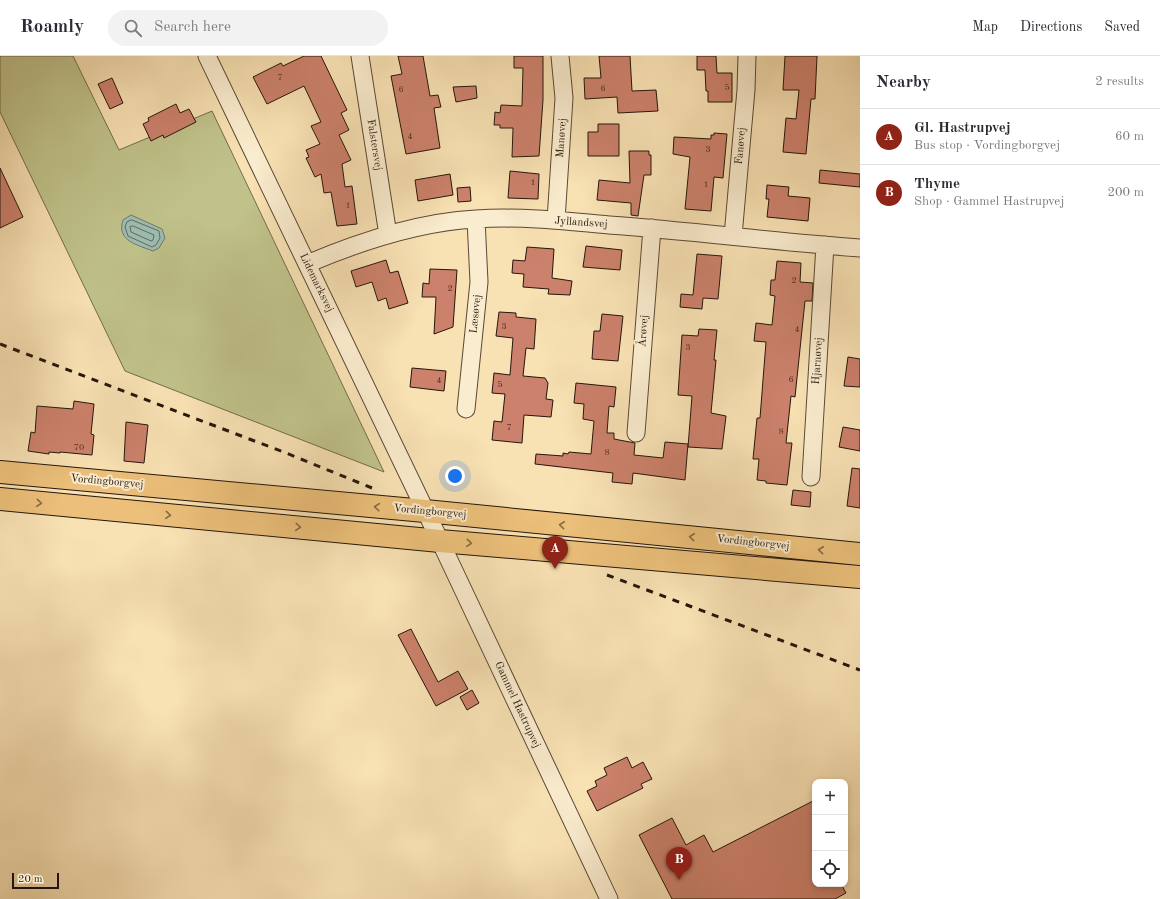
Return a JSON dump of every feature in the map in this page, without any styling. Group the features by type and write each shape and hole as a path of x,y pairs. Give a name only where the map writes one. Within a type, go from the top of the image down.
{"main road":[{"name":"Vordingborgvej","path":"0,472 425,511 860,554"},
{"path":"0,499 860,577"}],"street":[{"name":"Lidemarksvej","path":"208,56 425,511"},
{"name":"Falstersvej","path":"360,56 388,235"},
{"name":"Manøvej","path":"556,220 564,98 560,56"},
{"name":"Fanøvej","path":"733,236 746,90 747,56"},
{"name":"Jyllandsvej","path":"307,264 351,245 388,235 427,225 476,219 556,220 860,248"},
{"name":"Læsøvej","path":"466,409 479,282 476,219"},
{"name":"Årøvej","path":"636,433 652,228"},
{"name":"Hjarnøvej","path":"811,477 825,245"},
{"name":"Gammel Hastrupvej","path":"425,511 609,899"}],"green space":[{"path":"0,56 73,56 119,150 212,111 384,472 125,371 0,112"}],"water":[{"path":"131,215 162,229 165,238 159,248 153,251 135,244 125,237 122,227 123,220"}],"building":[{"path":"304,56 321,56 347,110 341,113 349,130 339,135 351,160 342,164 345,187 352,186 357,224 337,226 331,192 324,193 321,174 315,177 306,158 309,157 306,150 320,144 311,126 321,122 304,86 267,104 253,77 281,63 283,66"},
{"path":"398,56 423,56 430,96 438,95 441,107 434,108 440,148 406,154 391,76 402,74"},
{"path":"514,56 543,56 543,100 539,156 512,157 513,128 500,128 500,125 494,125 495,112 500,113 501,105 522,106 523,68 514,68"},
{"path":"599,56 630,56 632,91 656,90 658,111 618,113 617,97 585,99 584,78 601,78"},
{"path":"697,56 716,56 717,73 732,73 732,102 708,102 705,70 697,70"},
{"path":"785,56 817,56 815,99 811,99 806,154 783,152 786,118 796,119 799,90 783,90"},
{"path":"112,78 123,103 110,109 98,84"},
{"path":"476,86 477,98 456,102 453,87"},
{"path":"176,104 180,113 189,109 196,122 164,138 163,135 151,141 143,124 149,121 148,118"},
{"path":"598,124 619,124 619,156 588,156 588,132 598,132"},
{"path":"714,133 727,134 723,178 714,177 711,211 685,209 690,157 673,154 674,137 711,139 711,135 714,135"},
{"path":"629,151 649,151 649,155 651,155 651,175 644,175 638,216 631,215 631,203 597,200 599,180 630,183"},
{"path":"0,168 23,217 0,228"},
{"path":"820,170 860,174 860,187 819,183"},
{"path":"510,171 539,174 538,199 508,198"},
{"path":"450,174 453,195 418,201 415,180"},
{"path":"767,185 789,187 788,196 810,198 808,221 767,217 769,199 766,199"},
{"path":"470,187 471,201 458,202 457,188"},
{"path":"586,246 622,250 620,270 583,267"},
{"path":"527,247 554,249 552,278 572,281 570,295 548,294 549,289 523,287 524,274 512,273 513,260 525,261"},
{"path":"697,254 722,256 718,299 703,298 702,309 680,307 681,294 693,295"},
{"path":"386,260 390,273 398,271 408,303 389,309 386,298 378,301 372,282 356,287 351,271"},
{"path":"777,261 801,263 800,282 813,283 812,301 805,301 795,397 791,396 786,443 792,443 787,485 766,483 766,481 757,480 759,459 753,459 757,418 760,418 766,342 754,341 756,323 772,325 775,296 770,295 771,280 775,280"},
{"path":"430,269 457,270 453,327 434,334 436,297 422,297 423,283 429,284"},
{"path":"499,312 516,313 516,317 536,319 534,349 526,348 523,376 545,378 548,383 546,399 553,400 551,417 524,415 522,443 492,440 494,421 502,422 505,394 492,393 494,373 510,375 513,338 496,336"},
{"path":"602,314 623,316 618,361 592,359 594,331 600,331"},
{"path":"699,329 717,330 711,413 726,416 722,449 688,447 692,396 678,395 682,335 698,336"},
{"path":"848,357 860,359 860,387 844,386"},
{"path":"412,368 446,371 444,391 410,387"},
{"path":"576,383 616,387 614,407 609,406 607,433 614,433 614,439 635,443 634,455 663,458 665,442 688,444 685,480 633,473 632,484 612,482 613,473 535,464 536,454 563,456 563,453 568,454 569,452 591,454 594,421 583,419 584,404 574,403"},
{"path":"74,401 94,404 91,434 94,435 92,455 60,452 49,452 49,454 28,451 31,432 35,433 37,406 73,409"},
{"path":"126,422 148,425 144,463 124,461"},
{"path":"843,427 860,430 860,451 839,447"},
{"path":"852,468 860,469 860,508 847,506"},
{"path":"793,490 811,492 810,507 791,505"},
{"path":"411,629 438,682 458,671 468,689 436,706 398,635"},
{"path":"472,690 479,703 467,710 460,697"},
{"path":"627,757 632,768 643,762 652,779 641,784 643,788 597,811 587,791 597,786 595,781 607,775 604,768"},
{"path":"812,802 812,887 843,887 846,893 835,899 672,899 639,835 672,818 686,845 704,835 713,852"}],"railway":[{"path":"0,344 286,453 372,488"},
{"path":"607,575 860,670"}],"place":[{"name":"Gl. Hastrupvej","path":"555,569"},
{"name":"Thyme","path":"679,880"}]}
